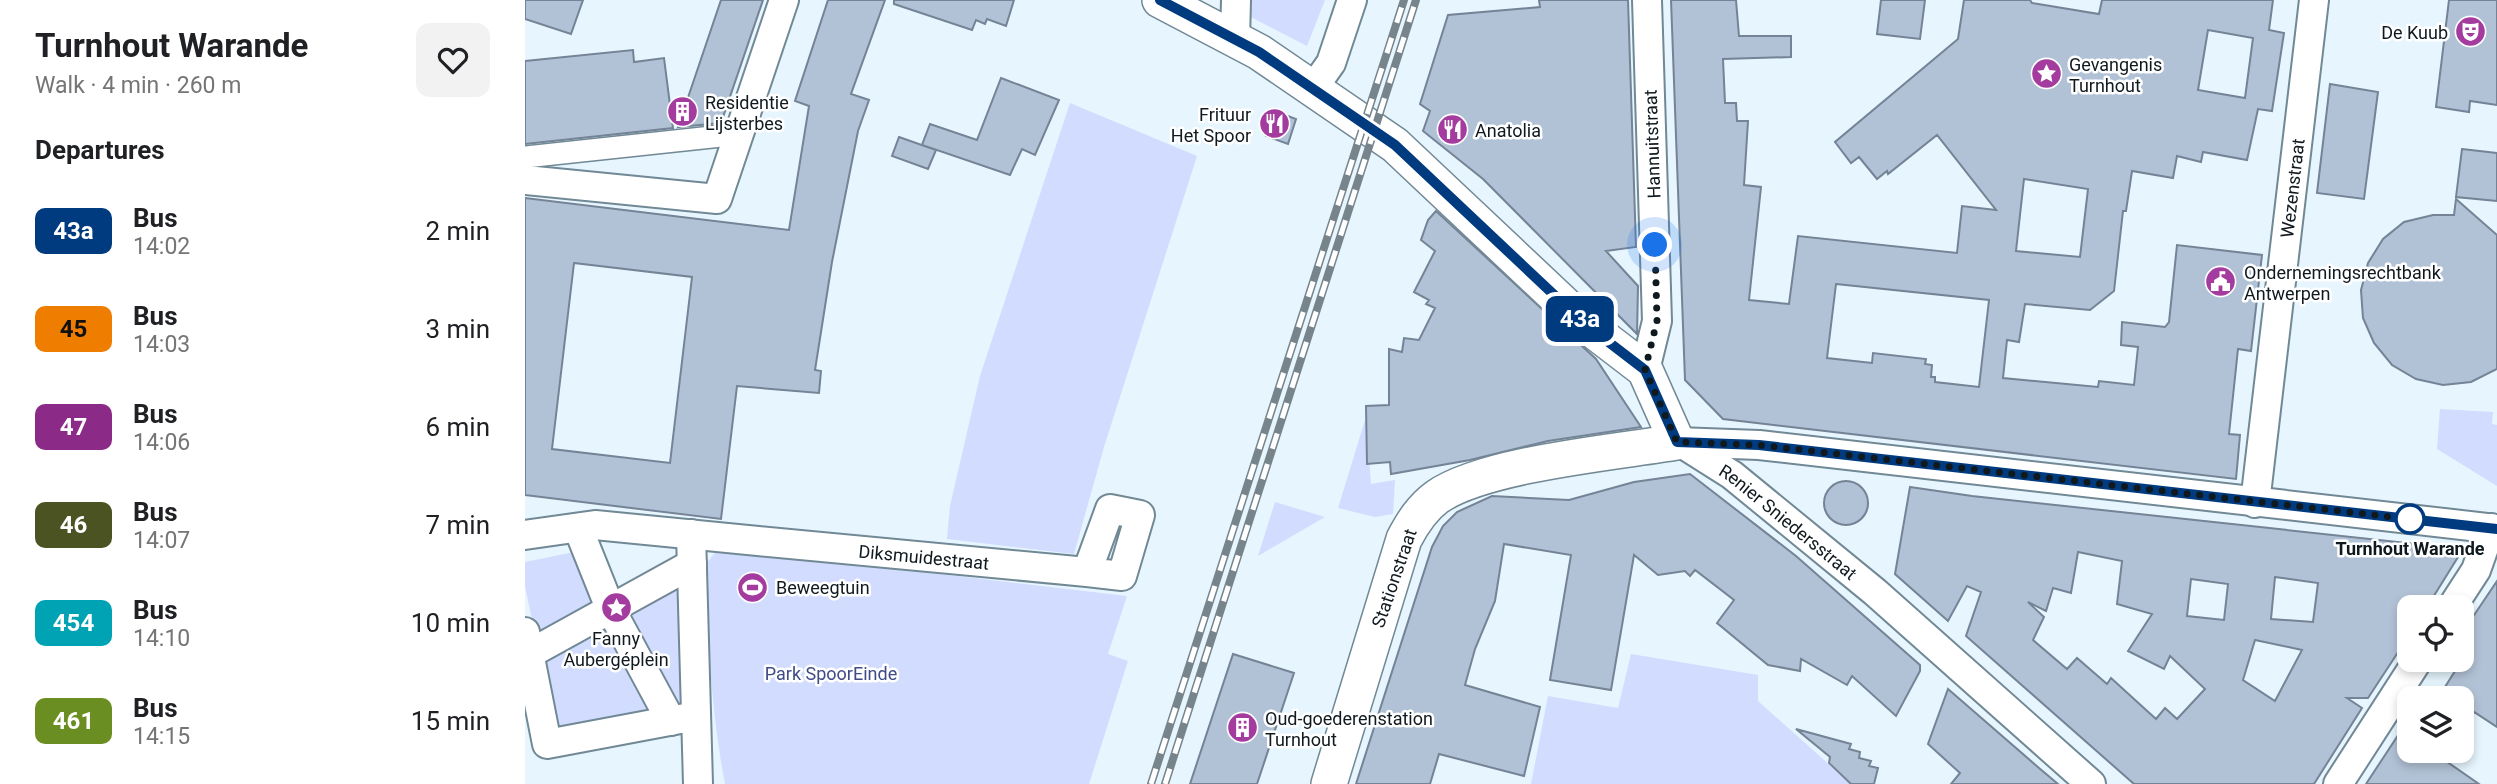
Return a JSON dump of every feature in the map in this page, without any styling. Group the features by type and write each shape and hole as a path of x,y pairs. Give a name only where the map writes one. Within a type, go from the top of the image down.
{"street":[{"path":"525,180 717,199 784,0"},
{"path":"1160,0 1314,87 1395,145 1585,324 1645,370 1677,442 1759,445 2494,529 2476,569 2460,595"},
{"path":"1235,40 1236,0"},
{"path":"1314,87 1331,63 1352,0"},
{"name":"Hannuitstraat","path":"1645,370 1657,321 1647,0"},
{"name":"Wezenstraat","path":"2255,503 2314,0"},
{"path":"525,157 740,134"},
{"name":"Stationstraat","path":"1329,784 1403,539 1421,512 1450,490 1494,475 1677,442"},
{"name":"Renier Sniedersstraat","path":"1677,442 1732,475 1875,592 2091,784"},
{"name":"Diksmuidestraat","path":"525,535 596,525 1087,572"},
{"path":"578,528 610,608 684,718"},
{"path":"691,534 692,564 684,718 698,783"},
{"path":"684,718 547,744 527,643 610,608 692,564"},
{"path":"2338,784 2410,672"}],"green space":[{"path":"1244,0 1325,0 1307,46 1243,13"},
{"path":"1070,103 1197,156 1104,447 1074,554 947,539 950,506 980,376"},
{"path":"2440,409 2493,412 2492,424 2497,425 2497,486 2437,449"},
{"path":"1366,417 1371,484 1395,480 1393,514 1375,517 1338,508"},
{"path":"1275,502 1325,517 1258,556"},
{"name":"Park SpoorEinde","path":"719,548 1127,596 1108,654 1128,661 1089,784 725,784 713,703 705,565"},
{"path":"574,552 592,603 537,644 525,586 525,562"},
{"path":"682,580 686,708 673,711 629,612"},
{"path":"605,623 659,714 554,733 540,656"},
{"path":"1631,654 1758,675 1758,701 1851,784 1531,784 1548,696 1618,708"}],"building":[{"path":"525,0 583,0 571,34 525,19"},
{"path":"721,0 763,0 721,123 678,127"},
{"path":"828,0 885,0 851,94 869,100 858,131 832,262 815,370 821,371 819,393 737,386 721,519 525,495 525,198 789,230 809,106 795,101","holes":["574,263 692,277 670,463 552,449"]},
{"path":"894,0 1014,0 1006,26 987,19 985,24 976,20 972,30 894,4"},
{"path":"1539,0 1628,0 1636,247 1606,251 1638,286 1637,334 1483,179 1423,131 1430,111 1420,104 1448,15 1540,7"},
{"path":"1671,0 1736,0 1739,36 1791,36 1791,57 1723,59 1725,103 1736,103 1737,121 1748,121 1744,185 1761,187 1749,300 1789,304 1798,236 1957,253 1962,206 1996,210 1937,135 1888,174 1887,171 1877,179 1859,157 1851,163 1835,142 1958,39 1964,0 2030,0 2032,3 2099,14 2102,0 2273,0 2269,30 2284,33 2272,111 2258,109 2247,160 2203,152 2201,162 2177,156 2173,178 2132,171 2126,211 2123,211 2114,291 2090,310 2025,304 2019,342 2007,340 2003,378 2098,387 2099,381 2134,385 2138,347 2121,345 2122,322 2165,327 2169,322 2177,245 2262,255 2251,351 2238,349 2229,434 2240,435 2236,479 1723,419 1685,380","holes":["2208,30 2253,38 2245,98 2198,90","2024,179 2088,189 2080,257 2016,251","1836,284 1989,300 1979,387 1935,382 1935,377 1931,377 1932,365 1925,364 1926,359 1873,353 1872,363 1827,358"]},
{"path":"1881,0 1925,0 1920,39 1877,34"},
{"name":"De Kuub","path":"2449,0 2497,0 2497,105 2470,101 2469,112 2436,107"},
{"path":"633,50 634,62 664,58 673,128 525,144 525,61"},
{"path":"1001,78 1059,100 1035,155 1022,149 1010,175 922,145 930,124 977,140"},
{"path":"2330,84 2378,92 2364,199 2317,193"},
{"path":"1275,111 1296,119 1288,144 1266,136"},
{"path":"899,137 936,150 928,169 892,156"},
{"path":"2462,149 2497,153 2497,201 2456,197"},
{"path":"2456,199 2497,235 2497,369 2471,382 2443,385 2416,379 2392,365 2374,343 2363,318 2361,290 2368,263 2383,239 2404,222 2433,215 2454,215"},
{"path":"1436,211 1596,359 1641,427 1548,441 1470,460 1391,474 1390,462 1367,464 1366,406 1389,405 1389,349 1402,352 1404,338 1419,340 1435,308 1426,304 1429,300 1414,292 1435,251 1421,240 1428,220"},
{"path":"1690,474 1796,556 1920,665 1920,671 1896,716 1852,676 1847,685 1801,659 1800,671 1768,665 1717,623 1734,600 1695,570 1690,576 1685,571 1658,575 1634,555 1611,690 1550,680 1571,555 1504,544 1495,601 1475,649 1465,685 1540,707 1524,776 1439,754 1430,784 1356,784 1432,547 1443,526 1457,512 1492,496 1569,500 1634,482"},
{"path":"1846,481 1855,482 1862,487 1867,494 1867,512 1862,519 1855,524 1846,525 1837,524 1830,519 1825,512 1824,503 1825,494 1830,487 1837,482"},
{"path":"1910,487 2463,549 2434,595 2397,595 2397,654 2368,698 2347,698 2362,708 2314,784 2134,784 1966,636 1981,592 1967,586 1948,621 1895,574","holes":["2078,552 2122,561 2117,604 2152,614 2128,651 2164,669 2170,656 2205,689 2177,719 2165,708 2156,719 2111,678 2107,684 2077,658 2067,669 2033,640 2044,617 2028,602 2046,611 2053,588 2071,593","2275,577 2318,583 2313,622 2271,619","2191,579 2228,584 2224,620 2187,616","2255,640 2302,650 2275,701 2243,680"]},
{"path":"2497,581 2497,727 2474,712 2474,686 2446,686 2454,672 2474,672 2474,615"},
{"name":"Oud-goederenstation Turnhout","path":"1233,654 1294,673 1257,784 1190,784"},
{"path":"1948,689 2058,784 1951,784 1960,773 1928,744"},
{"path":"1796,729 1851,744 1849,749 1860,752 1859,758 1871,761 1869,766 1878,768 1874,784 1851,784 1829,763 1830,757"},
{"path":"2397,737 2397,763 2449,763 2479,784 2366,784"}],"railway":[{"path":"1151,784 1404,0"},
{"path":"1165,784 1416,0"}],"bus line":[{"name":"43a","path":"1160,0 1259,52 1314,87 1395,145 1439,183 1585,324 1645,370 1677,442 1759,445 2497,529"}],"place":[{"name":"De Kuub","path":"2471,32"},
{"name":"Gevangenis Turnhout","path":"2046,74"},
{"name":"Residentie Lijsterbes","path":"682,112"},
{"name":"Frituur Het Spoor","path":"1274,124"},
{"name":"Anatolia","path":"1452,130"},
{"name":"Ondernemingsrechtbank Antwerpen","path":"2221,282"},
{"name":"Turnhout Warande","path":"2410,519"},
{"name":"Beweegtuin","path":"753,587"},
{"name":"Fanny Aubergéplein","path":"616,607"},
{"name":"Oud-goederenstation Turnhout","path":"1242,728"}],"route":[{"path":"1655,245 1657,321 1645,370 1677,442 1759,445 2410,519"}]}
